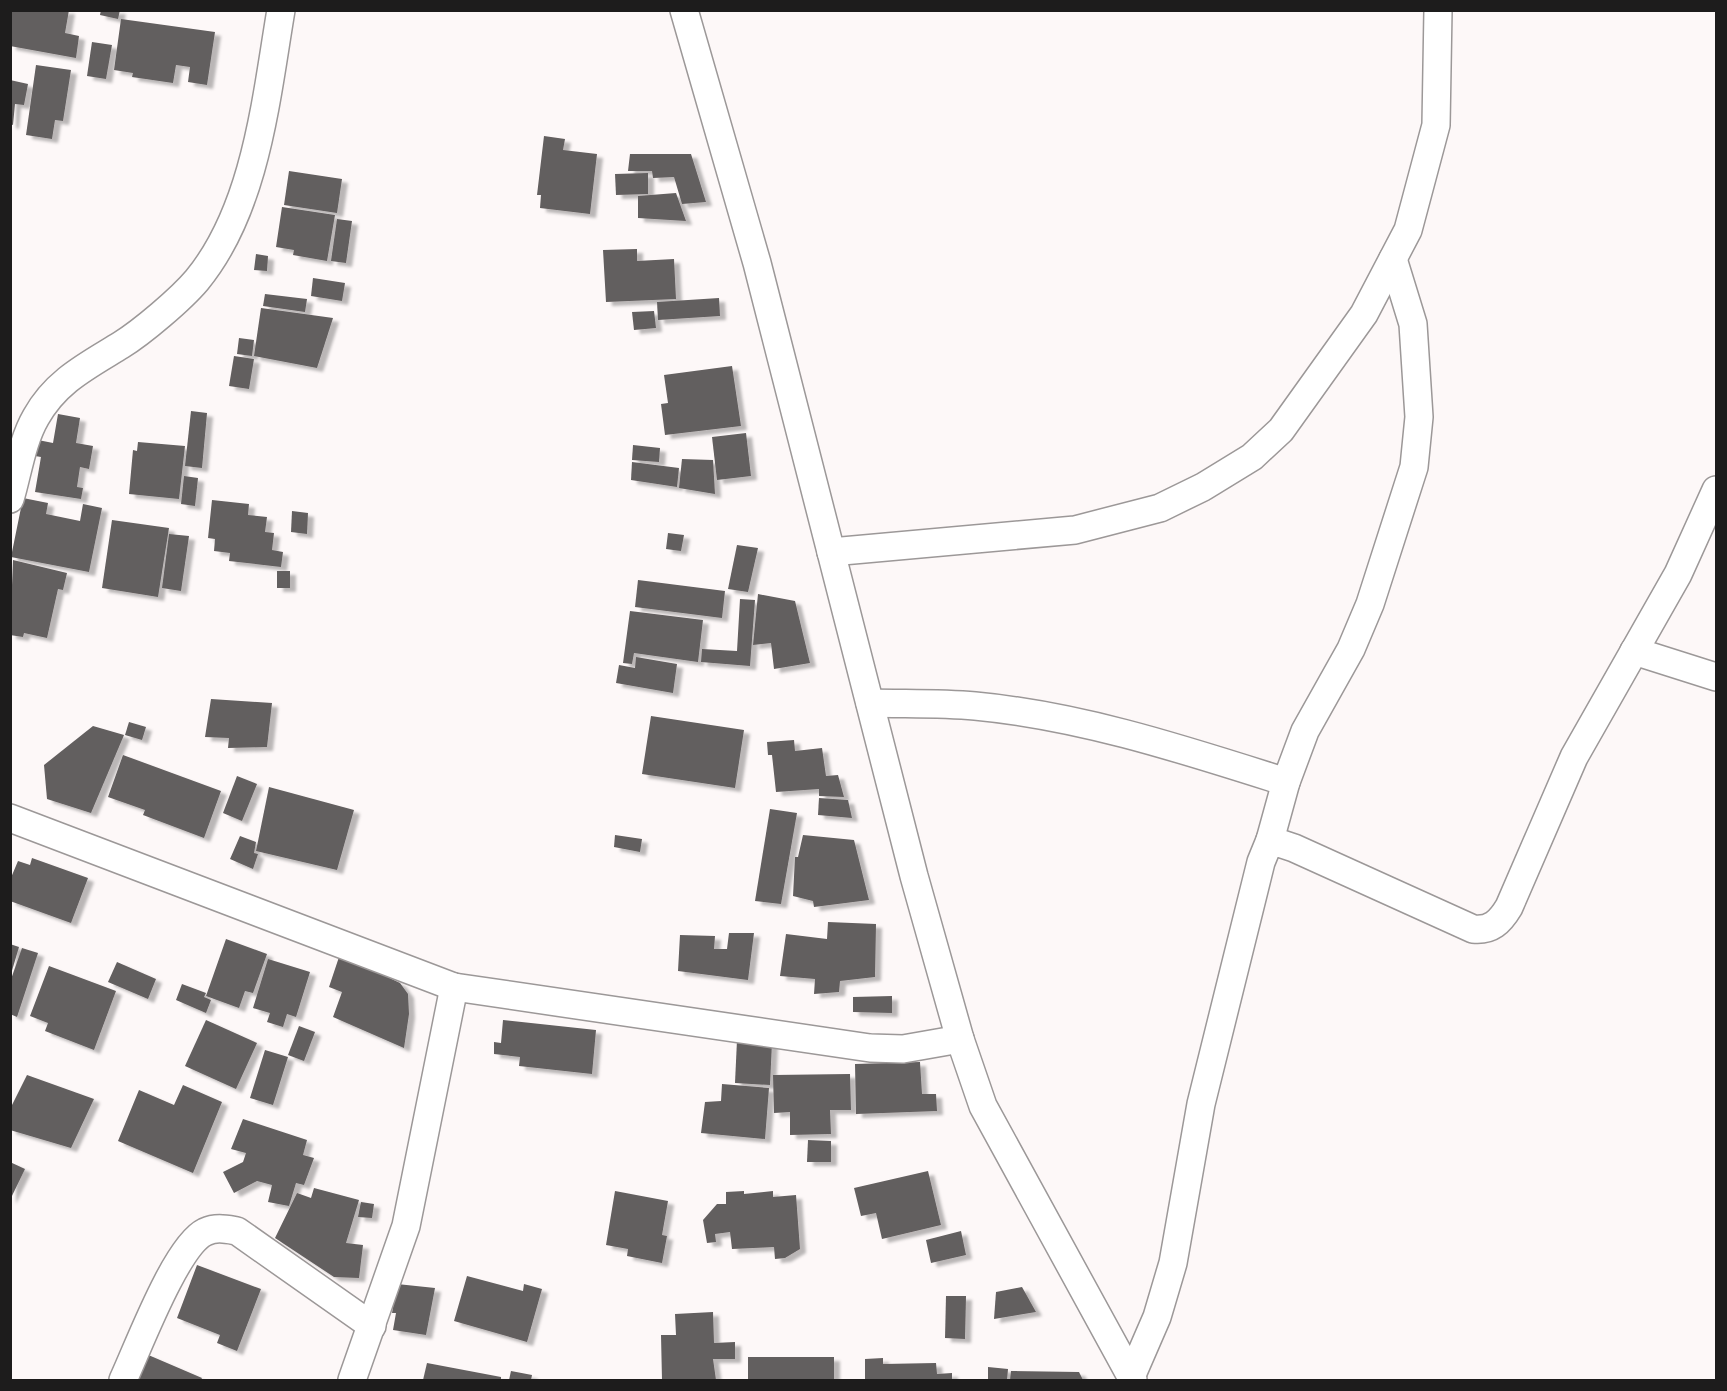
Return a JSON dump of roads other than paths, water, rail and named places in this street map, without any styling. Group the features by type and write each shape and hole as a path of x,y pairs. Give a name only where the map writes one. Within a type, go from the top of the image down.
{"street":[{"path":"10,499 26,439 43,404 65,379 124,343 175,300 196,281 217,250 256,155 281,10"},
{"path":"684,10 757,263 870,703 960,1039 983,1106 1132,1379"},
{"path":"831,552 1075,530 1160,508 1203,487 1252,457 1281,430 1364,314 1408,230 1436,125 1438,10"},
{"path":"1132,1379 1157,1317 1173,1263 1201,1104 1261,862 1305,731 1351,649 1370,604 1414,467 1419,417 1413,324 1393,259"},
{"path":"1270,840 1294,848 1473,929 1483,930 1495,924 1509,907 1574,757 1678,574 1716,490"},
{"path":"1634,651 1716,676"},
{"path":"870,703 975,706 1045,717 1147,739 1286,782"},
{"path":"11,823 454,987 870,1048 903,1049 960,1039"},
{"path":"352,1380 406,1226 454,987"},
{"path":"123,1380 178,1262 192,1241 215,1228 237,1231 372,1326"}]}
